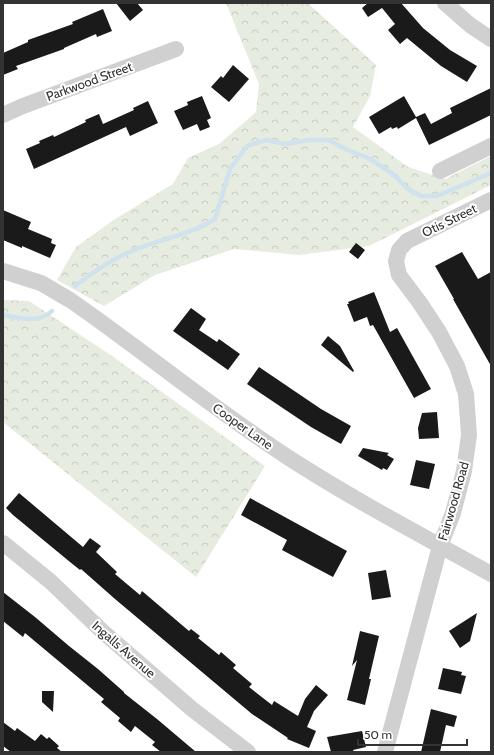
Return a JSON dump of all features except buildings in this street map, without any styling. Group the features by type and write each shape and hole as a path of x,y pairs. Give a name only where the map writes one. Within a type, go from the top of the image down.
{"street":[{"path":"445,3 470,25 491,39"},
{"name":"Parkwood Street","path":"3,115 23,106 176,49"},
{"path":"440,171 491,146"},
{"name":"Otis Street","path":"407,240 491,200"},
{"name":"Fairwood Road","path":"385,752 440,546 453,513 464,471 469,435 466,394 457,366 439,332 399,275 396,261 399,250 407,240"},
{"name":"Cooper Lane","path":"3,271 41,283 70,300 242,426 289,458 340,489 491,574"},
{"name":"Ingalls Avenue","path":"3,544 51,582 102,631 192,709 248,752"}],"green space":[{"path":"226,3 309,3 376,65 370,96 353,127 408,167 445,179 491,156 491,185 369,246 299,255 234,249 155,275 104,306 57,280 76,247 115,219 173,184 188,158 219,144 256,112 259,84"},
{"path":"3,300 29,301 112,356 265,466 196,577 3,422"}],"waterway":[{"path":"75,286 102,266 124,254 185,233 215,219 230,169 247,146 266,140 285,144 309,140 329,140 345,149 370,159 393,174 408,189 421,196 437,196 491,173"},
{"path":"3,315 35,319 41,318 52,311"}]}
